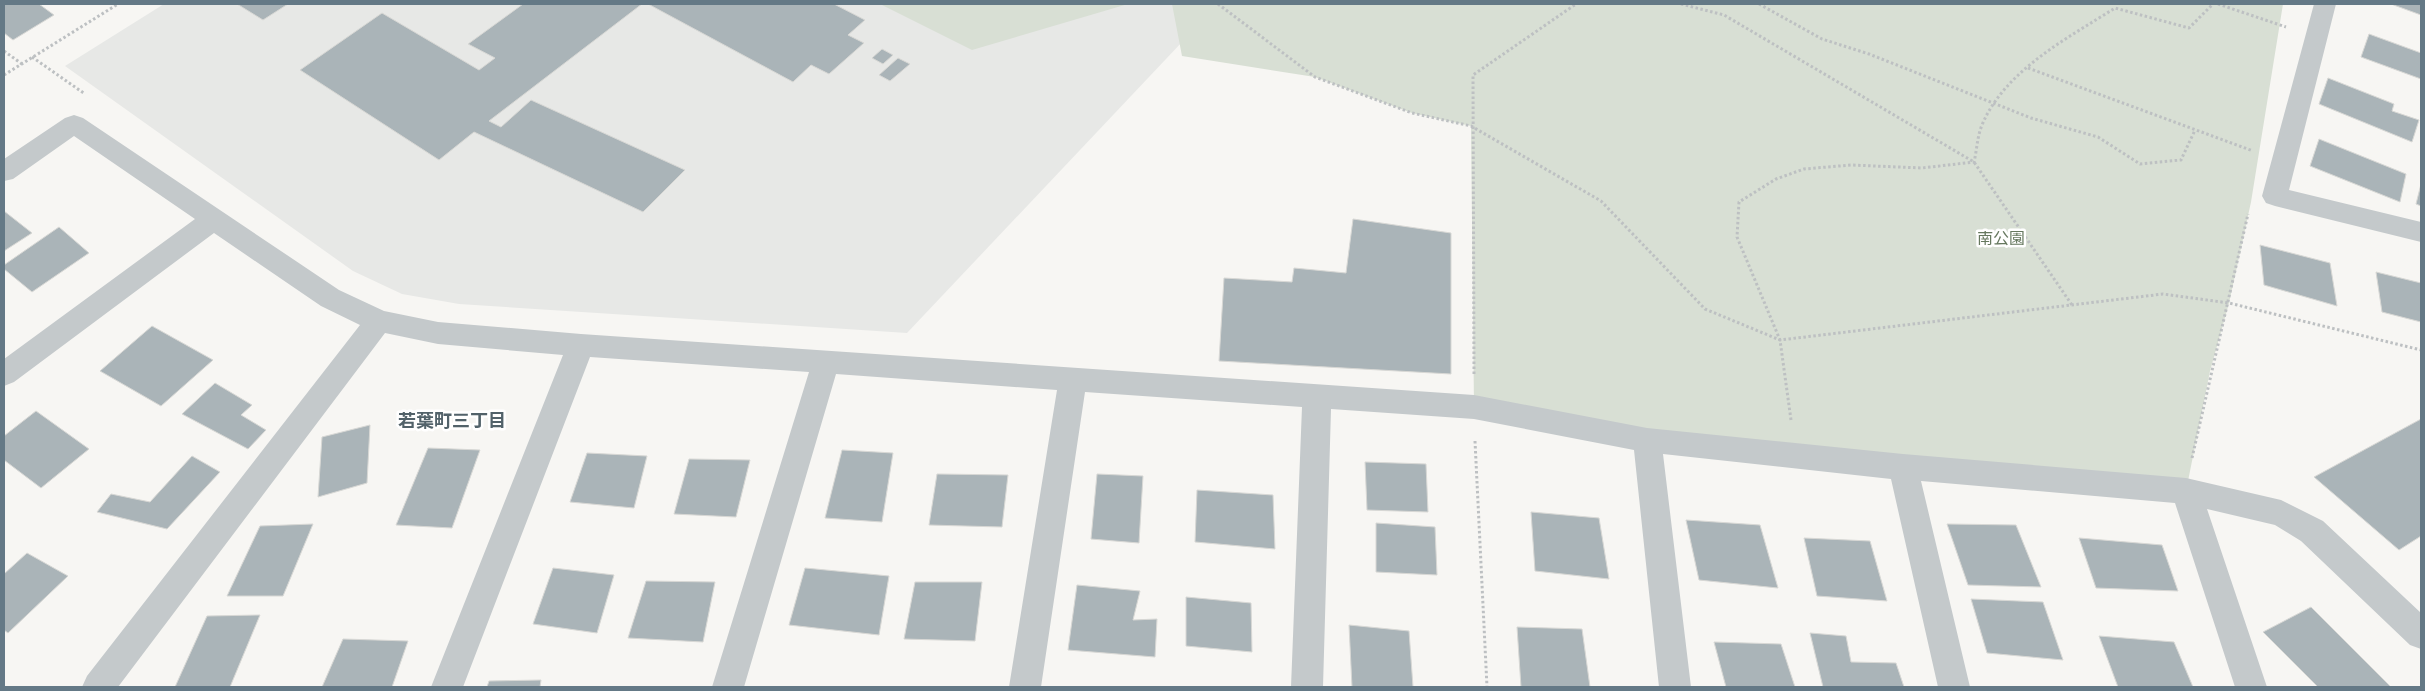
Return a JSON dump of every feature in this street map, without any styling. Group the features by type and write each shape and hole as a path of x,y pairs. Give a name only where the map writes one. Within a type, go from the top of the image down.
{"street":[{"path":"2325,4 2275,196 2421,232"},
{"path":"4,172 74,124 330,298 379,321 438,334 1474,407 1647,440 1904,467 2186,491 2282,513 2312,531 2421,634"},
{"path":"4,374 213,220"},
{"path":"98,687 379,321"},
{"path":"447,687 581,345"},
{"path":"728,687 826,361"},
{"path":"1025,687 1073,379"},
{"path":"1307,687 1317,397"},
{"path":"1647,440 1675,687"},
{"path":"1904,467 1954,687"},
{"path":"2186,491 2251,687"}],"path":[{"path":"4,75 118,4"},
{"path":"1218,4 1315,77 1412,113 1471,126 1601,201 1705,309 1780,340 2163,294 2228,303 2421,350"},
{"path":"1487,687 1474,407 1471,126 1473,75 1576,4"},
{"path":"1681,4 1724,14 1974,162 2072,305"},
{"path":"1759,4 1822,39 1869,54 2031,118 2098,137 2140,164 2181,160 2195,130"},
{"path":"1974,162 1983,122 2007,86 2049,50 2115,8 2189,28 2214,4"},
{"path":"2218,4 2316,37"},
{"path":"4,51 22,64"},
{"path":"32,57 102,106 74,124"},
{"path":"2028,68 2284,162"},
{"path":"1795,456 1780,340 1737,237 1739,202 1760,188 1788,174 1814,167 1846,164 1945,167 1974,162"},
{"path":"2186,491 2210,370 2228,303 2251,202 2275,196"}],"shaded area":[{"path":"164,4 1184,4 1200,23 907,333 459,304 402,294 353,271 65,66"}],"green space":[{"path":"880,4 1128,4 972,50"},
{"name":"南公園","path":"1172,4 2283,4 2251,202 2229,303 2210,371 2186,491 1903,467 1474,407 1471,126 1412,113 1315,77 1182,56"}],"building":[{"path":"4,4 39,4 54,15 13,40 4,33"},
{"path":"237,4 288,4 263,20"},
{"path":"523,4 642,4 489,121 501,127 531,100 685,170 643,212 474,132 439,160 300,70 382,13 479,70 495,58 468,44"},
{"path":"648,4 834,4 865,20 848,35 864,43 829,74 811,65 793,82"},
{"path":"2391,4 2421,4 2421,15"},
{"path":"2369,34 2421,53 2421,79 2361,57"},
{"path":"882,49 893,55 883,64 872,58"},
{"path":"898,58 910,64 890,81 879,75"},
{"path":"2328,78 2394,104 2392,111 2419,120 2412,142 2319,104"},
{"path":"2319,139 2406,174 2400,202 2310,166"},
{"path":"2421,184 2421,206 2416,204"},
{"path":"4,211 32,233 4,251"},
{"path":"1353,219 1451,233 1451,374 1219,361 1224,278 1292,282 1294,268 1346,273"},
{"path":"59,227 89,253 32,292 4,269 4,265"},
{"path":"2260,245 2330,263 2337,306 2264,285"},
{"path":"2376,272 2421,283 2421,322 2382,312"},
{"path":"152,326 213,360 161,406 100,371"},
{"path":"215,383 252,405 241,415 266,430 248,449 182,414"},
{"path":"36,411 89,449 41,488 4,460 4,436"},
{"path":"2421,419 2421,536 2399,550 2314,477"},
{"path":"370,425 367,483 318,497 322,437"},
{"path":"428,448 480,450 452,528 396,525"},
{"path":"842,450 893,453 882,522 825,518"},
{"path":"587,453 647,456 634,508 570,502"},
{"path":"192,456 220,472 167,529 97,512 111,494 150,502"},
{"path":"689,459 750,460 736,517 674,514"},
{"path":"1365,462 1426,464 1428,512 1367,510"},
{"path":"937,474 1008,475 1002,527 929,525"},
{"path":"1097,474 1143,476 1139,543 1091,539"},
{"path":"1197,490 1273,495 1275,549 1195,542"},
{"path":"1531,512 1599,518 1609,579 1535,571"},
{"path":"1686,520 1760,525 1778,588 1699,580"},
{"path":"1376,523 1435,527 1437,575 1376,572"},
{"path":"313,524 283,596 227,596 260,526"},
{"path":"1947,524 2016,525 2041,587 1968,585"},
{"path":"1804,538 1870,541 1887,601 1817,596"},
{"path":"2079,538 2162,545 2178,591 2096,588"},
{"path":"27,553 68,576 8,633 4,630 4,574"},
{"path":"553,568 614,575 597,633 533,624"},
{"path":"805,568 889,576 879,635 789,625"},
{"path":"646,581 715,582 703,642 628,638"},
{"path":"915,582 982,582 975,641 904,639"},
{"path":"1077,585 1140,591 1133,620 1157,619 1155,657 1068,650"},
{"path":"1186,597 1251,603 1252,652 1186,646"},
{"path":"1971,599 2043,602 2063,660 1987,653"},
{"path":"2311,607 2391,687 2318,687 2263,632"},
{"path":"260,615 230,687 175,687 207,616"},
{"path":"1349,625 1409,631 1413,687 1352,687"},
{"path":"1517,627 1582,629 1590,687 1521,687"},
{"path":"1810,633 1846,636 1851,662 1896,663 1904,687 1823,687"},
{"path":"2099,636 2174,642 2193,687 2118,687"},
{"path":"343,639 408,641 392,687 322,687"},
{"path":"1714,642 1781,644 1795,687 1726,687"},
{"path":"541,680 540,687 487,687 489,681"}],"district":[{"name":"若葉町三丁目","path":"452,421"}]}
